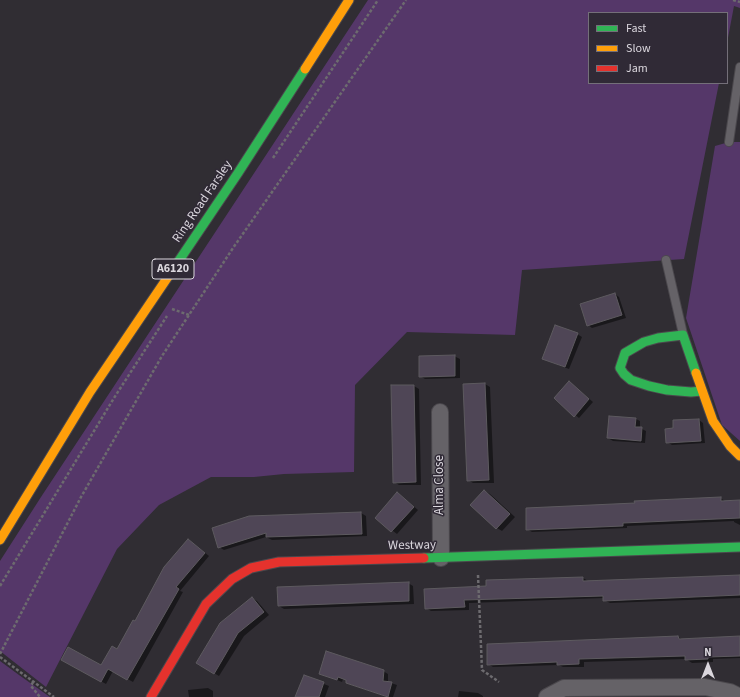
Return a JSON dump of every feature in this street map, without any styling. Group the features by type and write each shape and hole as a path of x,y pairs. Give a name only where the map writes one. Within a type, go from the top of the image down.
{"main road":[{"name":"Ring Road Farsley","path":"0,540 90,392 238,173 349,0"},
{"path":"702,391 691,392 667,390 631,380 620,368 625,353 639,345 658,338 683,335 713,421 730,446 740,456"},
{"name":"Westway","path":"152,697 206,604 232,579 251,568 279,562 478,557 740,547"}],"street":[{"name":"Alma Close","path":"440,412 441,558"},
{"path":"547,697 564,688 705,686 730,692 740,697"}],"lane":[{"path":"729,142 740,67"},
{"path":"666,260 683,335"}],"path":[{"path":"0,654 81,498 162,356 233,248 406,0"},
{"path":"733,0 740,2"},
{"path":"0,586 114,398 172,309 189,315"},
{"path":"478,557 482,670 499,682"},
{"path":"0,658 54,697"},
{"path":"33,682 31,686 40,697"}],"shaded area":[{"path":"368,0 740,0 740,8 734,6 728,38 728,12 588,12 588,84 719,84 684,259 522,270 515,335 407,332 355,385 354,472 284,474 254,477 211,477 159,505 117,549 46,687 0,651 0,561"},
{"path":"729,142 740,142 740,441 722,425 686,318 715,146"},
{"path":"0,661 19,675 50,697 0,697"}],"building":[{"path":"615,293 622,315 587,326 580,304"},
{"path":"555,325 578,333 565,367 542,359"},
{"path":"455,355 455,376 419,377 419,356"},
{"path":"569,381 589,399 574,417 554,398"},
{"path":"485,383 489,480 467,481 463,384"},
{"path":"391,385 414,385 416,482 393,483"},
{"path":"609,416 636,418 635,427 642,427 641,441 607,438"},
{"path":"699,419 701,441 666,443 665,429 673,428 673,420"},
{"path":"484,490 510,514 496,529 470,505"},
{"path":"397,492 414,507 391,532 375,518"},
{"path":"721,497 721,501 740,500 740,518 623,523 623,526 526,530 526,508"},
{"path":"361,512 362,534 266,537 266,533 218,548 212,528 249,516"},
{"path":"188,539 205,553 176,587 179,589 127,680 108,669 101,682 61,660 68,647 101,665 112,646 117,649 133,620 135,621 164,567"},
{"path":"740,575 740,595 603,601 603,596 464,600 465,607 425,609 424,589 486,586 486,580 583,577 583,581"},
{"path":"409,582 409,601 278,606 277,587"},
{"path":"252,597 264,612 238,633 214,674 196,663 220,623"},
{"path":"678,636 679,639 740,636 740,656 708,657 708,659 685,660 685,656 579,659 579,664 557,665 557,662 487,665 487,644"},
{"path":"326,651 384,670 383,681 392,682 388,697 346,683 346,680 338,677 337,680 319,674"},
{"path":"304,675 324,682 319,697 295,697"}],"traffic: fast":[{"path":"176,265 238,173 305,69"},
{"path":"696,373 683,335 658,338 644,342 625,353 620,368 631,380 649,386 667,390 691,392 702,391"},
{"path":"424,558 740,547"}],"traffic: slow":[{"path":"305,69 349,0"},
{"path":"0,540 90,392 176,265"},
{"path":"696,373 713,421 730,446 740,456"}],"traffic: jam":[{"path":"151,697 206,604 232,579 251,568 279,562 424,558"}]}
